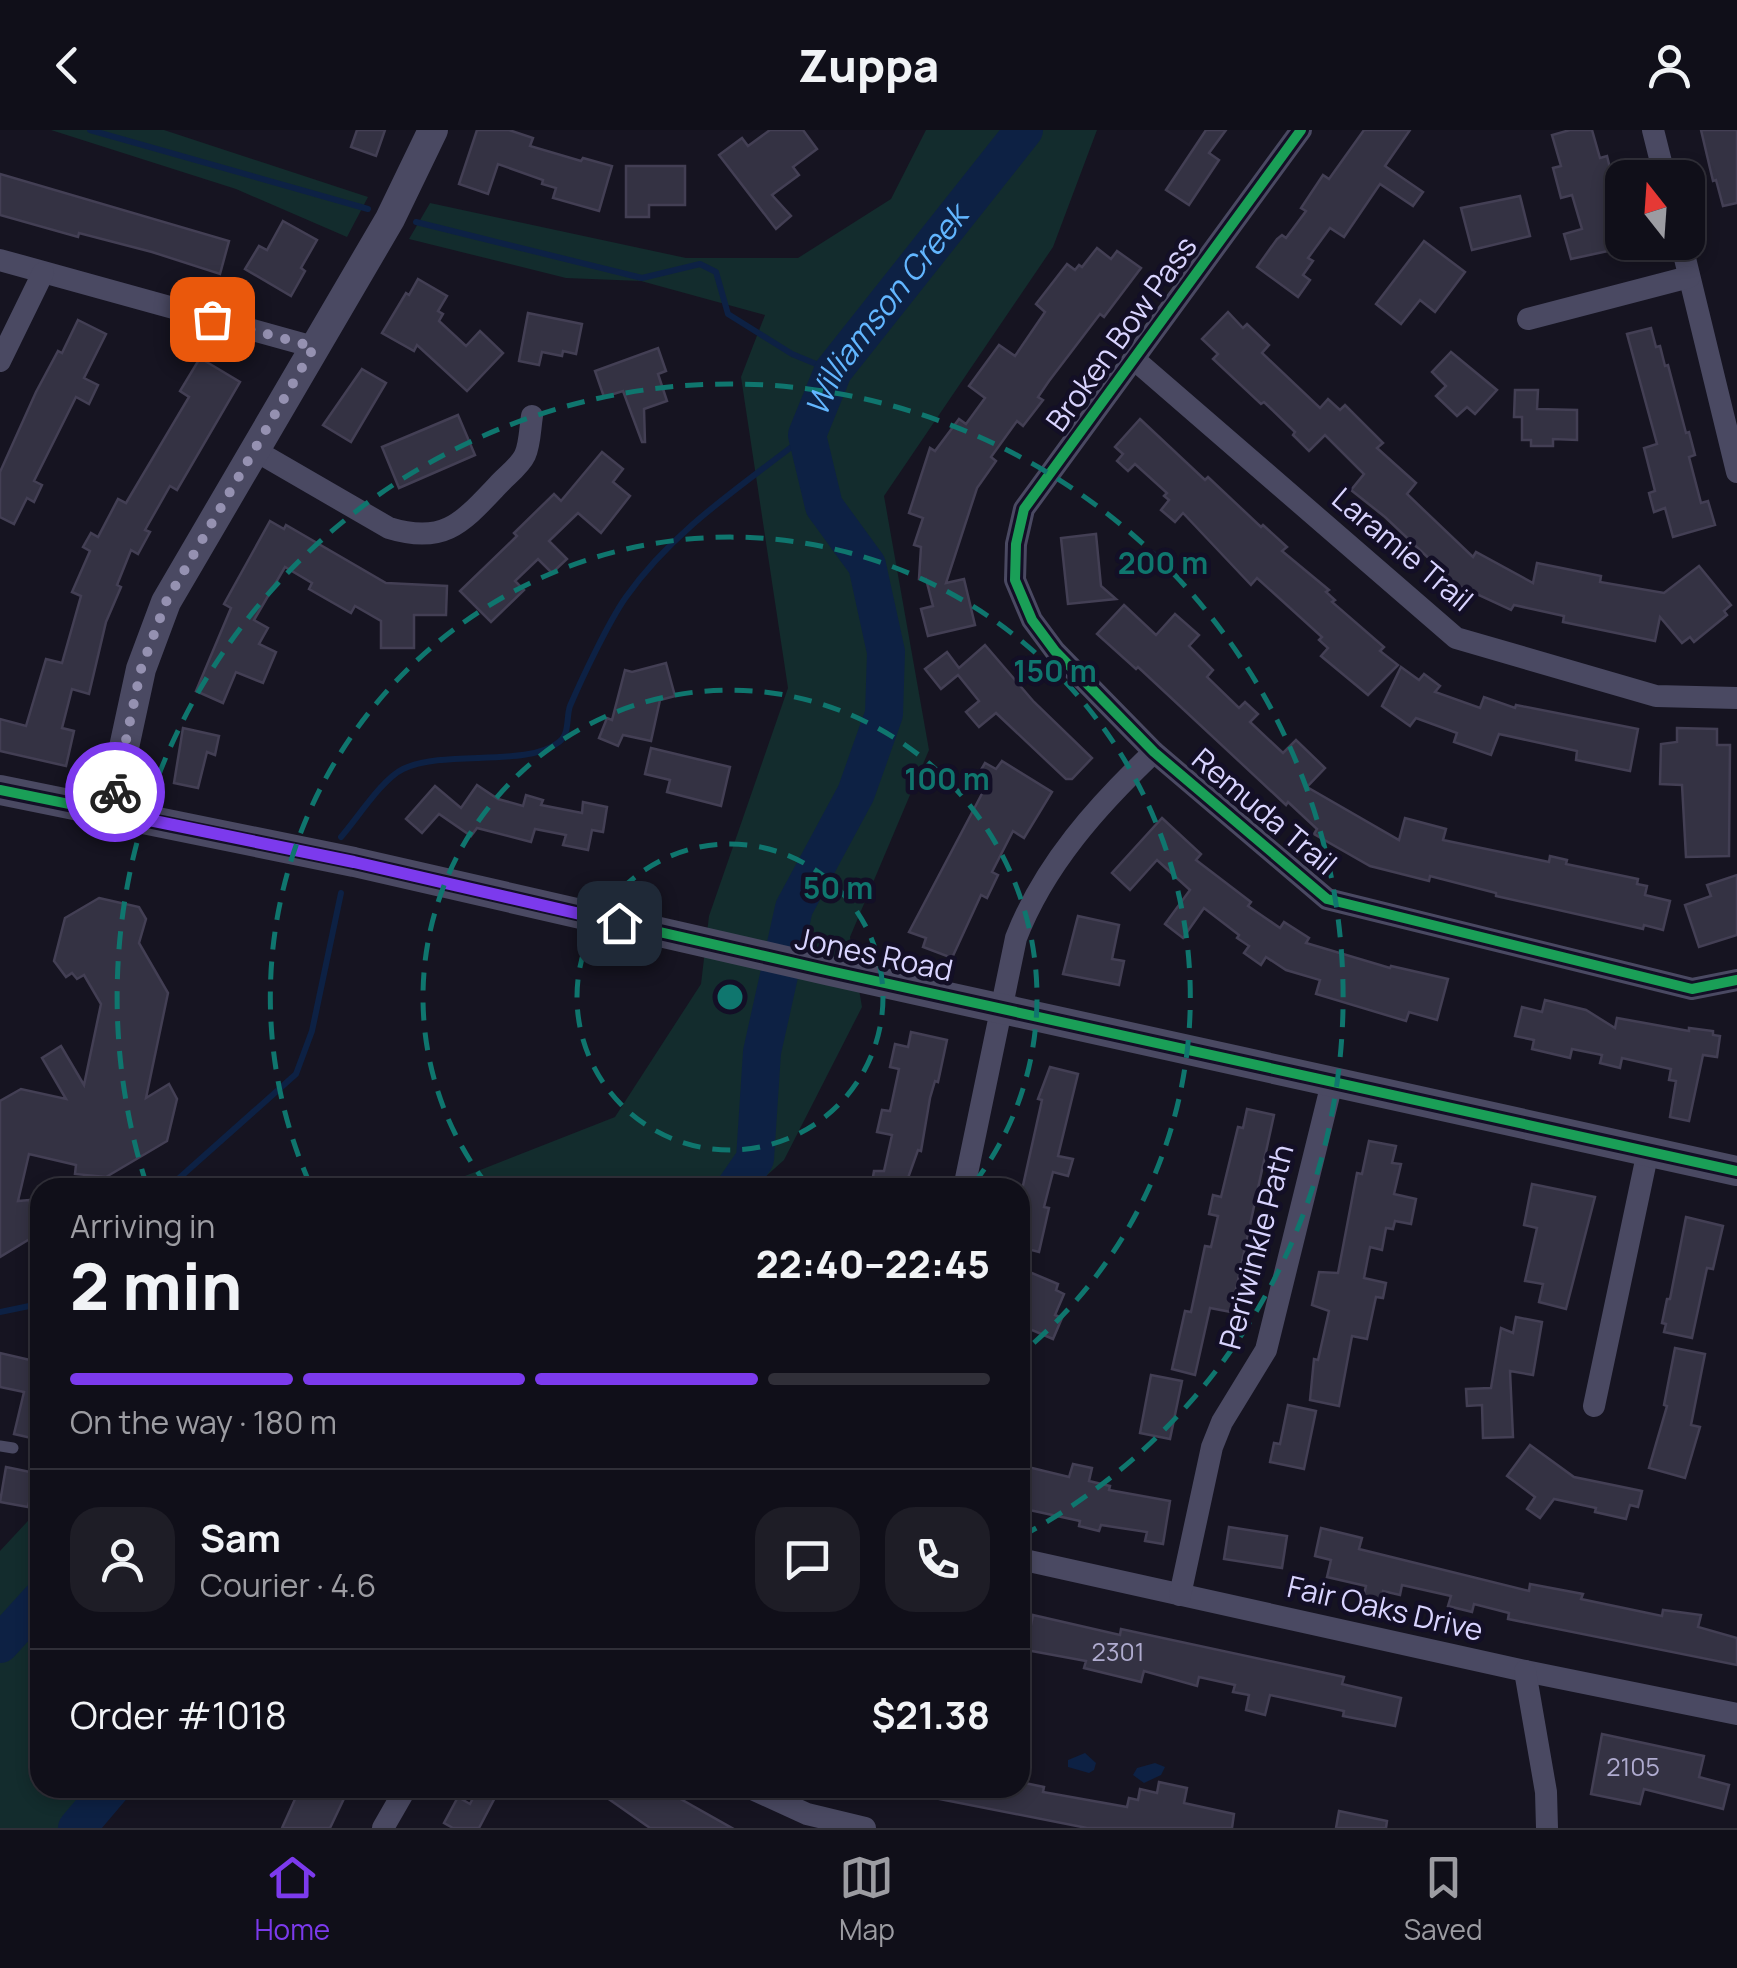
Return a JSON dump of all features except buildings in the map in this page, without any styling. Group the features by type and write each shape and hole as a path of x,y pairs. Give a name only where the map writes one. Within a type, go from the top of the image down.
{"street":[{"path":"110,812 141,669 166,602 390,218 433,130"},
{"name":"Broken Bow Pass","path":"1014,580 1016,544 1024,509 1301,130"},
{"path":"1654,130 1661,160"},
{"path":"0,260 314,347"},
{"path":"1685,260 1737,472"},
{"path":"0,361 43,272"},
{"path":"1528,319 1689,277"},
{"name":"Laramie Trail","path":"1136,360 1456,638 1656,696 1737,698"},
{"path":"256,451 388,528 433,535 454,528 472,513 524,457 532,416"},
{"name":"Remuda Trail","path":"1014,580 1032,620 1055,651 1154,752 1327,899 1692,989 1737,980"},
{"path":"966,1178 1016,938 1029,905 1075,838 1118,786 1154,752"},
{"name":"Jones Road","path":"0,790 354,862 1737,1172"},
{"name":"Periwinkle Path","path":"1180,1595 1212,1447 1222,1422 1266,1350 1332,1082"},
{"path":"1594,1406 1648,1151"},
{"name":"Fair Oaks Drive","path":"1030,1561 1737,1714"},
{"path":"1525,1671 1546,1792 1547,1828"},
{"path":"384,1828 400,1798"},
{"path":"772,1798 808,1814 866,1828"}],"green space":[{"path":"51,130 164,130 368,197 347,237 236,189"},
{"path":"926,130 1097,130 1053,247 884,496 929,750 850,937 862,1007 784,1160 764,1178 460,1178 615,1117 701,984 709,916 788,688 741,377 765,315 641,281 566,278 409,239 430,203 686,258 798,258 891,199"},
{"path":"30,1519 30,1798 122,1798 95,1828 0,1828 0,1551"}],"water":[{"path":"1085,1753 1096,1763 1094,1770 1089,1773 1068,1767 1068,1760"},
{"path":"1155,1763 1165,1767 1161,1775 1144,1783 1133,1775 1137,1768"}],"waterway":[{"path":"90,130 368,209"},
{"name":"Williamson Creek","path":"742,1178 755,1159 762,1052 794,908 856,793 884,714 886,652 867,565 824,506 807,435 833,371 1024,130"},
{"path":"416,222 642,278 700,264 716,272 728,314 792,354 833,371"},
{"path":"341,837 378,790 403,769 441,760 527,754 559,742 566,730 570,706 596,650 619,607 645,573 710,509 807,435"},
{"path":"179,1178 296,1074 312,1031 341,893"},
{"path":"0,1312 30,1306"},
{"name":"Williamson Creek","path":"0,1644 30,1611"},
{"path":"77,1828 102,1798"}],"cycle path":[{"path":"1301,130 1024,509 1016,544 1015,580 1032,620 1055,651 1154,752 1327,899 1692,989 1737,980"},
{"path":"0,790 354,862 1737,1171"}],"way so far":[{"path":"115,792 141,669 166,602 314,347 212,319"}],"route":[{"path":"115,792 110,812 354,862 619,923"}]}
